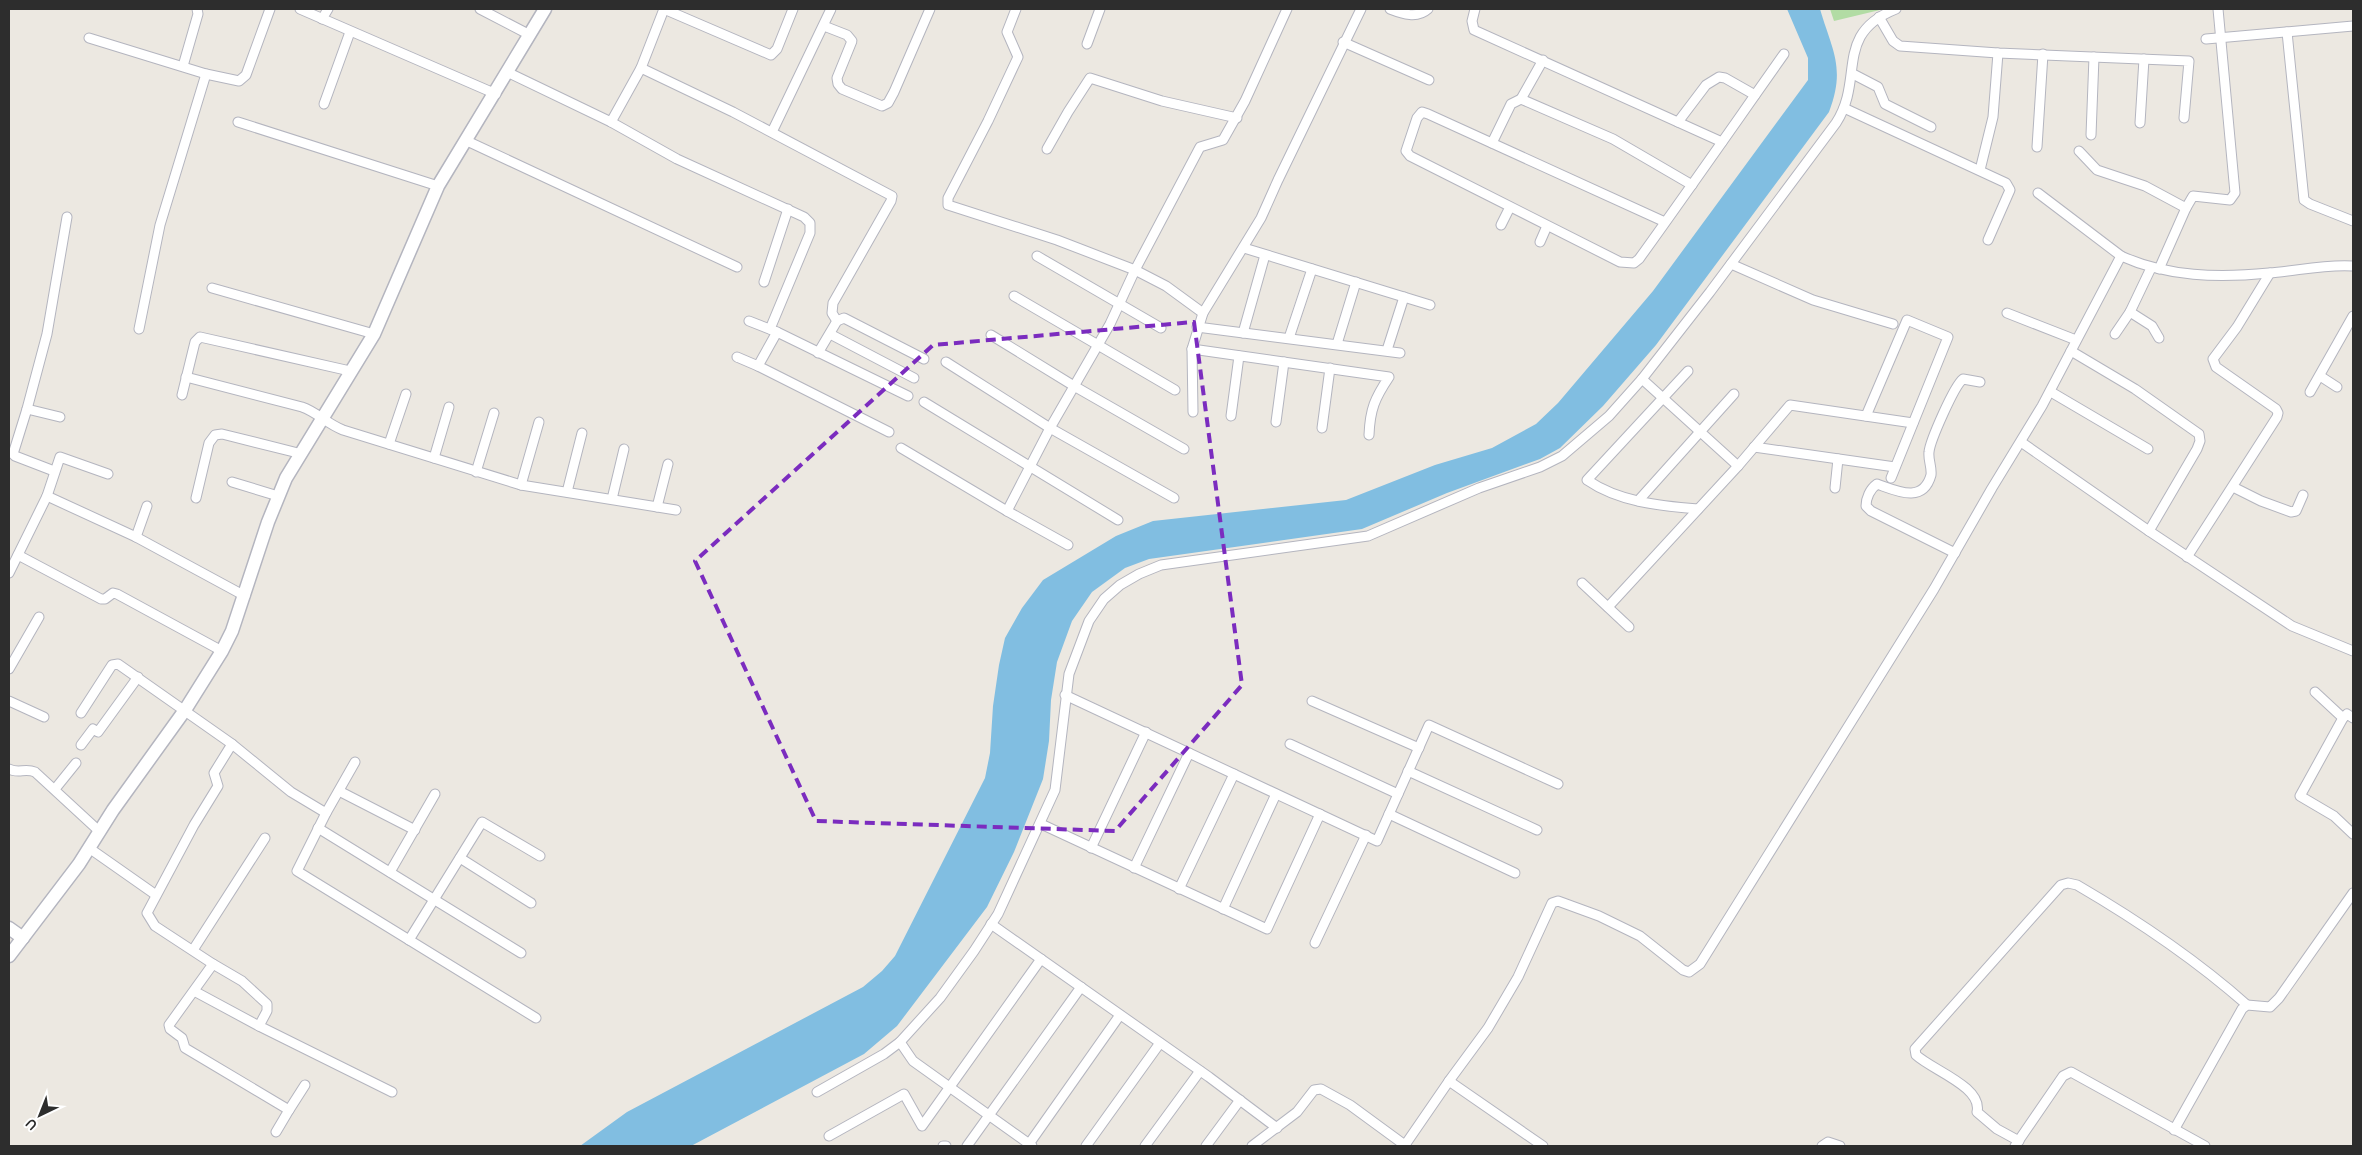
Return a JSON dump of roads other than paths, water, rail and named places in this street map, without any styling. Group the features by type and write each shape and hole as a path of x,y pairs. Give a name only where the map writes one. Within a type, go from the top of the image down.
{"street":[{"path":"183,66 198,14 197,9"},
{"path":"89,38 235,81 243,79 270,9"},
{"path":"300,9 496,94"},
{"path":"322,18 328,9"},
{"path":"480,9 530,35"},
{"path":"9,956 89,848 185,710 222,651 245,596 278,496 286,478 374,334 438,186 496,94 507,72 546,9"},
{"path":"612,122 641,68 664,9 771,55 777,49 793,9"},
{"path":"772,132 831,9"},
{"path":"824,26 846,35 852,41 837,78 838,84 842,88 882,106 888,103 894,92 930,9"},
{"path":"1016,9 1007,32 1018,57 988,121 948,198 948,204 1057,240 1135,270 1166,286 1202,313"},
{"path":"1087,44 1100,9"},
{"path":"1007,511 1050,428 1097,346 1200,147 1223,140 1237,118 1287,9"},
{"path":"1193,412 1192,349 1202,313 1261,218 1343,42 1361,9"},
{"path":"1390,9 1414,16 1422,15 1428,9"},
{"path":"1475,9 1472,21 1474,30 1722,142"},
{"path":"817,1092 884,1054 900,1042 940,998 991,924 1041,824 1055,790 1062,744 1065,695 1073,660 1088,621 1104,599 1120,585 1139,574 1161,565 1368,536 1479,488 1540,468 1562,456 1609,416 1642,379 1731,264 1836,123 1844,108 1852,74 1852,57 1860,36 1879,17 1896,9"},
{"path":"2115,334 2155,269 2193,196 2230,200 2235,193 2218,9"},
{"path":"1879,17 1894,41 1900,46 1998,53 2189,61 2184,118"},
{"path":"2206,39 2353,26"},
{"path":"324,104 350,32"},
{"path":"2287,32 2304,200 2353,221"},
{"path":"1343,42 1429,80"},
{"path":"1980,170 1993,117 1998,53"},
{"path":"1665,222 1422,112 1417,118 1406,151 1416,160 1620,262 1634,263 1639,259 1784,54"},
{"path":"2037,147 2043,54"},
{"path":"2091,134 2094,57"},
{"path":"2140,122 2144,59"},
{"path":"1492,143 1511,104 1521,99 1543,60"},
{"path":"641,68 772,132 892,196 891,201 833,303 832,313 837,321"},
{"path":"507,72 612,122 677,159 788,209 804,217 810,223 810,233 758,366"},
{"path":"139,330 160,225 206,74"},
{"path":"1852,74 1878,87 1884,104 1931,126"},
{"path":"1678,122 1706,85 1719,77 1725,78 1755,95"},
{"path":"1048,149 1068,112 1090,78 1162,101 1237,118"},
{"path":"1521,99 1613,139 1692,185"},
{"path":"1844,108 2006,183 2010,190 1988,240"},
{"path":"238,122 438,186"},
{"path":"467,141 737,267"},
{"path":"2079,151 2097,170 2145,186 2186,208"},
{"path":"2038,193 2121,256 2155,269 2207,275 2270,273 2305,268 2353,266"},
{"path":"1501,225 1510,206"},
{"path":"764,282 788,209"},
{"path":"54,471 13,455 47,334 67,217"},
{"path":"1540,242 1547,226"},
{"path":"1244,248 1430,304"},
{"path":"1243,332 1265,255"},
{"path":"1037,256 1160,328"},
{"path":"1252,1146 1297,1112 1314,1090 1321,1088 1350,1105 1405,1146 1448,1081 1488,1028 1518,977 1552,903 1558,901 1599,916 1640,936 1683,970 1688,972 1700,964 1955,553 2051,392 2076,340 2121,256"},
{"path":"1731,264 1812,300 1893,324"},
{"path":"1289,338 1312,269"},
{"path":"2188,557 2256,453 2278,413 2266,400 2216,367 2213,359 2237,327 2270,273"},
{"path":"1337,344 1356,282"},
{"path":"212,288 374,334"},
{"path":"1014,296 1175,390"},
{"path":"1387,350 1404,297"},
{"path":"2130,312 2152,326 2159,338"},
{"path":"2007,313 2076,340"},
{"path":"2310,392 2353,316"},
{"path":"818,354 837,321 844,318 924,359"},
{"path":"1866,416 1907,320 1948,337 1891,478"},
{"path":"749,321 773,330 818,354 908,396"},
{"path":"1198,327 1400,353"},
{"path":"830,334 914,378"},
{"path":"991,335 1074,386 1184,449"},
{"path":"182,395 195,342 200,337 350,371"},
{"path":"1192,349 1389,376 1370,412 1369,435"},
{"path":"2071,351 2134,389 2198,434 2200,441 2198,449 2149,531"},
{"path":"1231,416 1239,356"},
{"path":"737,357 889,432"},
{"path":"946,362 1050,428 1174,498"},
{"path":"1276,422 1284,362"},
{"path":"1322,428 1330,368"},
{"path":"1688,371 1587,480 1600,489 1638,501 1658,506 1698,509"},
{"path":"2320,376 2337,387"},
{"path":"186,377 302,407 316,412 336,428 521,485 676,510"},
{"path":"1642,379 1738,466"},
{"path":"1955,553 1871,511 1866,506 1866,500 1872,487 1877,484 1907,494 1920,492 1924,488 1930,475 1930,447 1953,392 1963,379 1980,382"},
{"path":"2051,392 2148,449"},
{"path":"389,444 406,394"},
{"path":"1638,501 1734,394"},
{"path":"924,402 1029,468 1118,520"},
{"path":"1608,606 1738,466 1790,405 1913,423"},
{"path":"434,458 449,407"},
{"path":"27,409 60,417"},
{"path":"476,472 494,413"},
{"path":"521,485 539,422"},
{"path":"567,492 582,433"},
{"path":"196,498 209,443 215,434 222,434 302,454"},
{"path":"2021,442 2149,531 2292,626 2353,651"},
{"path":"1754,447 1895,467"},
{"path":"901,448 1068,545"},
{"path":"612,499 624,449"},
{"path":"9,573 47,496 54,471 62,456 108,474"},
{"path":"1835,488 1838,459"},
{"path":"657,507 668,464"},
{"path":"232,482 278,496"},
{"path":"2233,486 2261,501 2291,512 2296,512 2300,507 2303,495"},
{"path":"47,496 136,537 245,596"},
{"path":"136,537 146,506"},
{"path":"18,555 101,599 105,599 113,593 116,594 222,651"},
{"path":"1582,583 1629,627"},
{"path":"9,669 12,657 40,617"},
{"path":"80,713 112,666 118,664 232,744 292,792 326,813"},
{"path":"81,745 93,729 98,732 138,677"},
{"path":"2314,692 2344,718"},
{"path":"1065,695 1377,841 1430,725 1558,784"},
{"path":"9,701 44,717"},
{"path":"1312,701 1419,748"},
{"path":"2353,718 2348,714 2344,718 2300,796 2334,816 2353,834"},
{"path":"1091,848 1146,732"},
{"path":"232,744 214,773 218,786 194,825 147,911 150,922 242,982 267,1004 267,1011 259,1026"},
{"path":"1290,744 1398,794"},
{"path":"1134,868 1189,753"},
{"path":"355,762 318,828 297,871 536,1018"},
{"path":"55,789 76,763"},
{"path":"9,769 14,772 29,770 55,789 99,831"},
{"path":"1408,771 1537,830"},
{"path":"1179,889 1234,774"},
{"path":"340,791 415,830"},
{"path":"390,872 435,794"},
{"path":"1223,909 1276,794"},
{"path":"1041,824 1267,929 1320,814"},
{"path":"1389,814 1515,872"},
{"path":"409,940 482,822 540,856"},
{"path":"318,828 521,953"},
{"path":"1315,943 1366,835"},
{"path":"193,950 265,838"},
{"path":"89,848 156,895"},
{"path":"460,858 531,903"},
{"path":"2205,1146 2071,1072 2063,1076 2017,1143 1983,1119 1977,1112 1978,1107 1971,1091 1924,1063 1916,1055 1915,1049 1943,1015 2061,885 2077,886 2136,920 2230,989 2247,1005 2270,1007 2279,998 2353,893"},
{"path":"991,924 1200,1071 1277,1128"},
{"path":"9,928 23,938"},
{"path":"829,1136 904,1094 922,1126 1041,959"},
{"path":"213,964 169,1025 170,1030 182,1038 185,1048 289,1110"},
{"path":"967,1146 1081,987"},
{"path":"194,991 259,1026 392,1092"},
{"path":"2174,1130 2242,1009 2247,1005"},
{"path":"900,1042 914,1061 1030,1145 1120,1015"},
{"path":"1086,1146 1160,1043"},
{"path":"1146,1146 1200,1071"},
{"path":"1448,1081 1543,1146"},
{"path":"276,1132 305,1085"},
{"path":"1206,1146 1240,1100"},
{"path":"1822,1146 1828,1142 1840,1146"}],"water":[{"path":"1787,9 1820,9 1833,48 1837,71 1834,97 1829,112 1656,345 1603,406 1560,448 1540,459 1447,493 1362,529 1149,559 1125,568 1092,592 1072,621 1057,662 1043,779 1014,852 987,907 897,1026 864,1054 691,1146 580,1146 627,1112 863,987 882,971 895,956 985,778 990,753 993,706 1005,638 1022,608 1043,580 1116,536 1153,521 1346,500 1435,465 1492,448 1536,424 1558,403 1653,291 1808,80 1808,58"}]}
